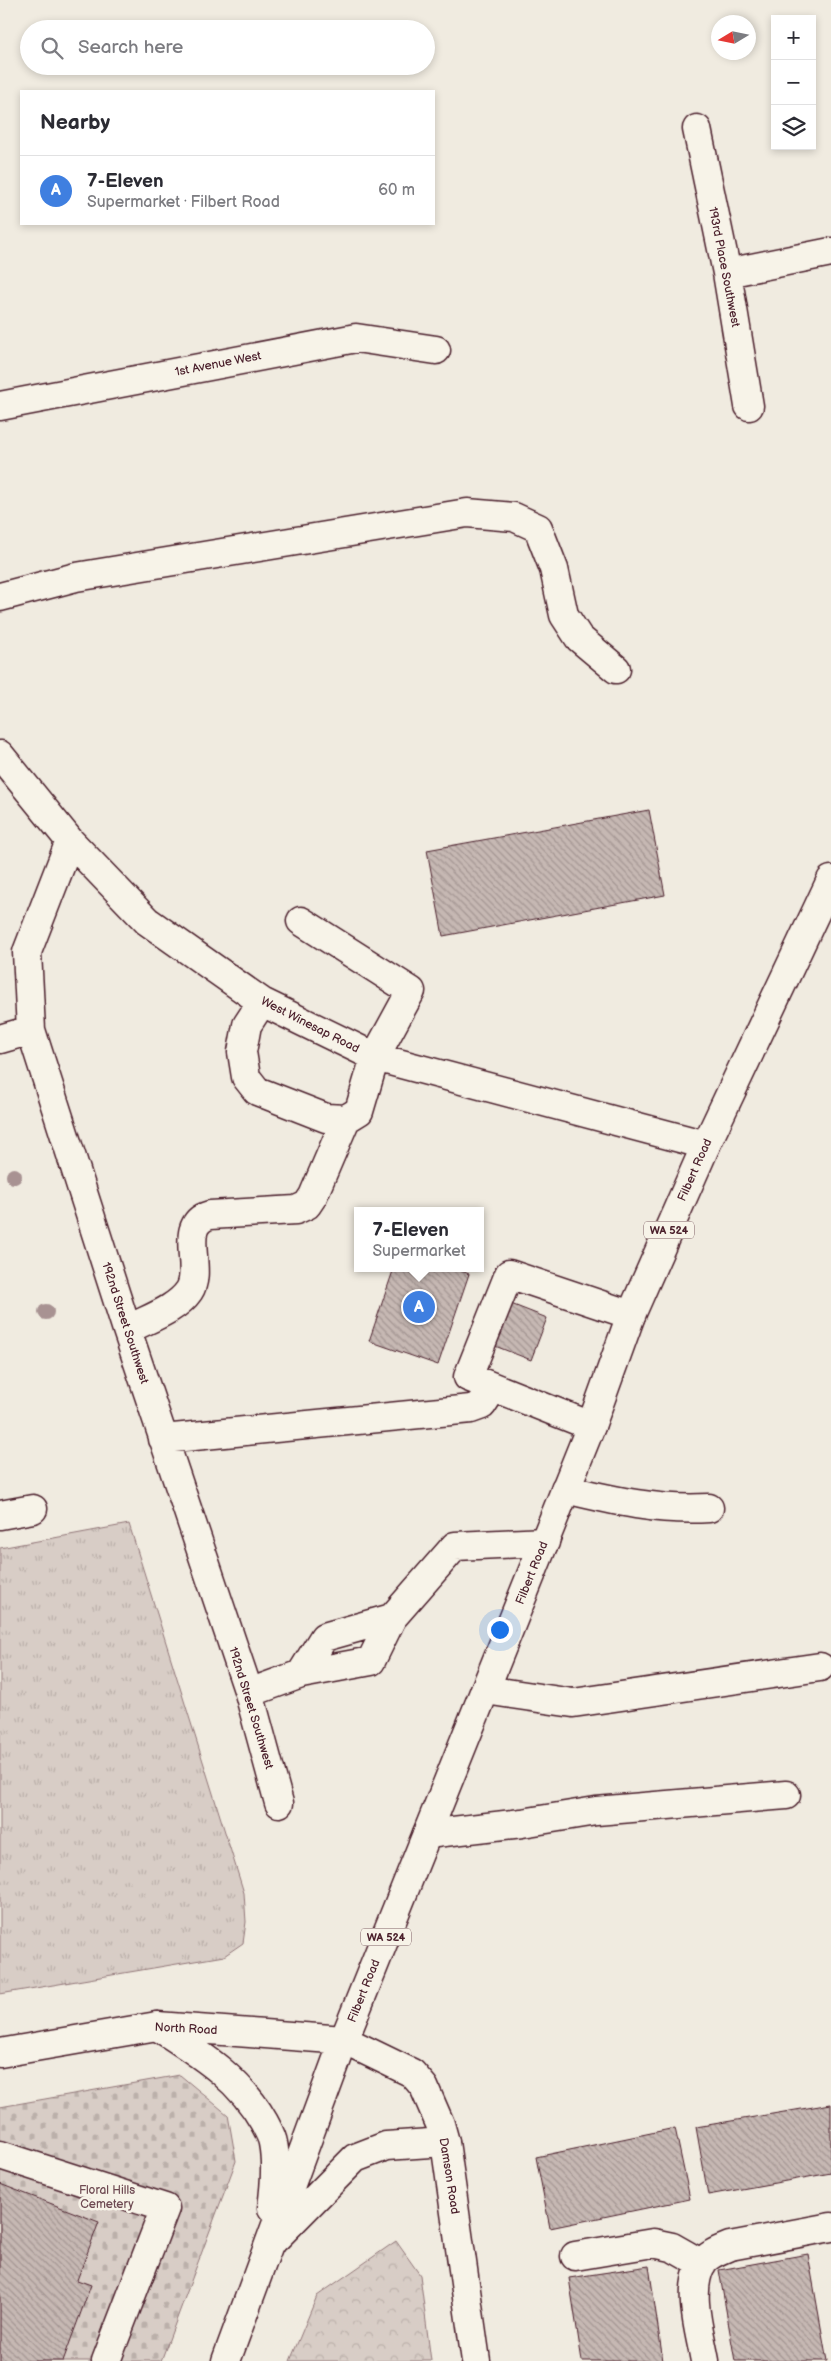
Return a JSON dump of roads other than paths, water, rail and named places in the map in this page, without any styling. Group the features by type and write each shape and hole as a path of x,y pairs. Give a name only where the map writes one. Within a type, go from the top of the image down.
{"street":[{"name":"193rd Place Southwest","path":"697,128 727,273 748,406"},
{"path":"727,273 831,252"},
{"name":"1st Avenue West","path":"0,406 356,338 436,350"},
{"path":"0,597 76,578 467,513 514,517 538,528 554,569 564,615 580,638 616,669"},
{"name":"West Winesap Road","path":"0,755 70,841 147,921 262,1002 375,1057 706,1145"},
{"name":"192nd Street Southwest","path":"70,841 27,952 32,1030 126,1330 249,1693 279,1803"},
{"name":"Filbert Road","path":"226,2361 344,2040 591,1426 631,1315 706,1145 831,880"},
{"path":"262,1002 247,1025 242,1052 246,1077 257,1090 326,1118 346,1119 359,1111 375,1057 411,991 301,920"},
{"path":"0,1039 32,1030"},
{"path":"126,1330 180,1302 191,1289 193,1226 200,1218 210,1215 296,1210 307,1205 314,1196 346,1119"},
{"path":"591,1426 468,1377 509,1274 631,1315"},
{"path":"163,1439 471,1409 482,1405 493,1388"},
{"path":"565,1489 629,1505 677,1510 709,1508"},
{"path":"0,1515 33,1509"},
{"path":"249,1693 301,1674 371,1661 392,1618 455,1546 544,1542"},
{"path":"301,1674 324,1637 392,1618"},
{"path":"485,1690 573,1703 820,1667"},
{"path":"427,1834 596,1812 786,1795"},
{"path":"157,2026 220,2068 239,2086 256,2109 273,2140 276,2178 268,2246"},
{"name":"North Road","path":"0,2053 157,2026 344,2040"},
{"name":"Damson Road","path":"344,2040 412,2073 424,2087 440,2124 445,2142 476,2361"},
{"path":"268,2246 355,2158 386,2146 445,2142"},
{"path":"0,2155 165,2208 106,2361"},
{"path":"705,2361 696,2299 696,2280 702,2264 715,2252 730,2246 831,2226"},
{"path":"575,2256 653,2243 672,2247 702,2264"}],"place":[{"name":"7-Eleven","path":"419,1307"}],"park label":[{"name":"Floral Hills Cemetery","path":"107,2197"}]}
